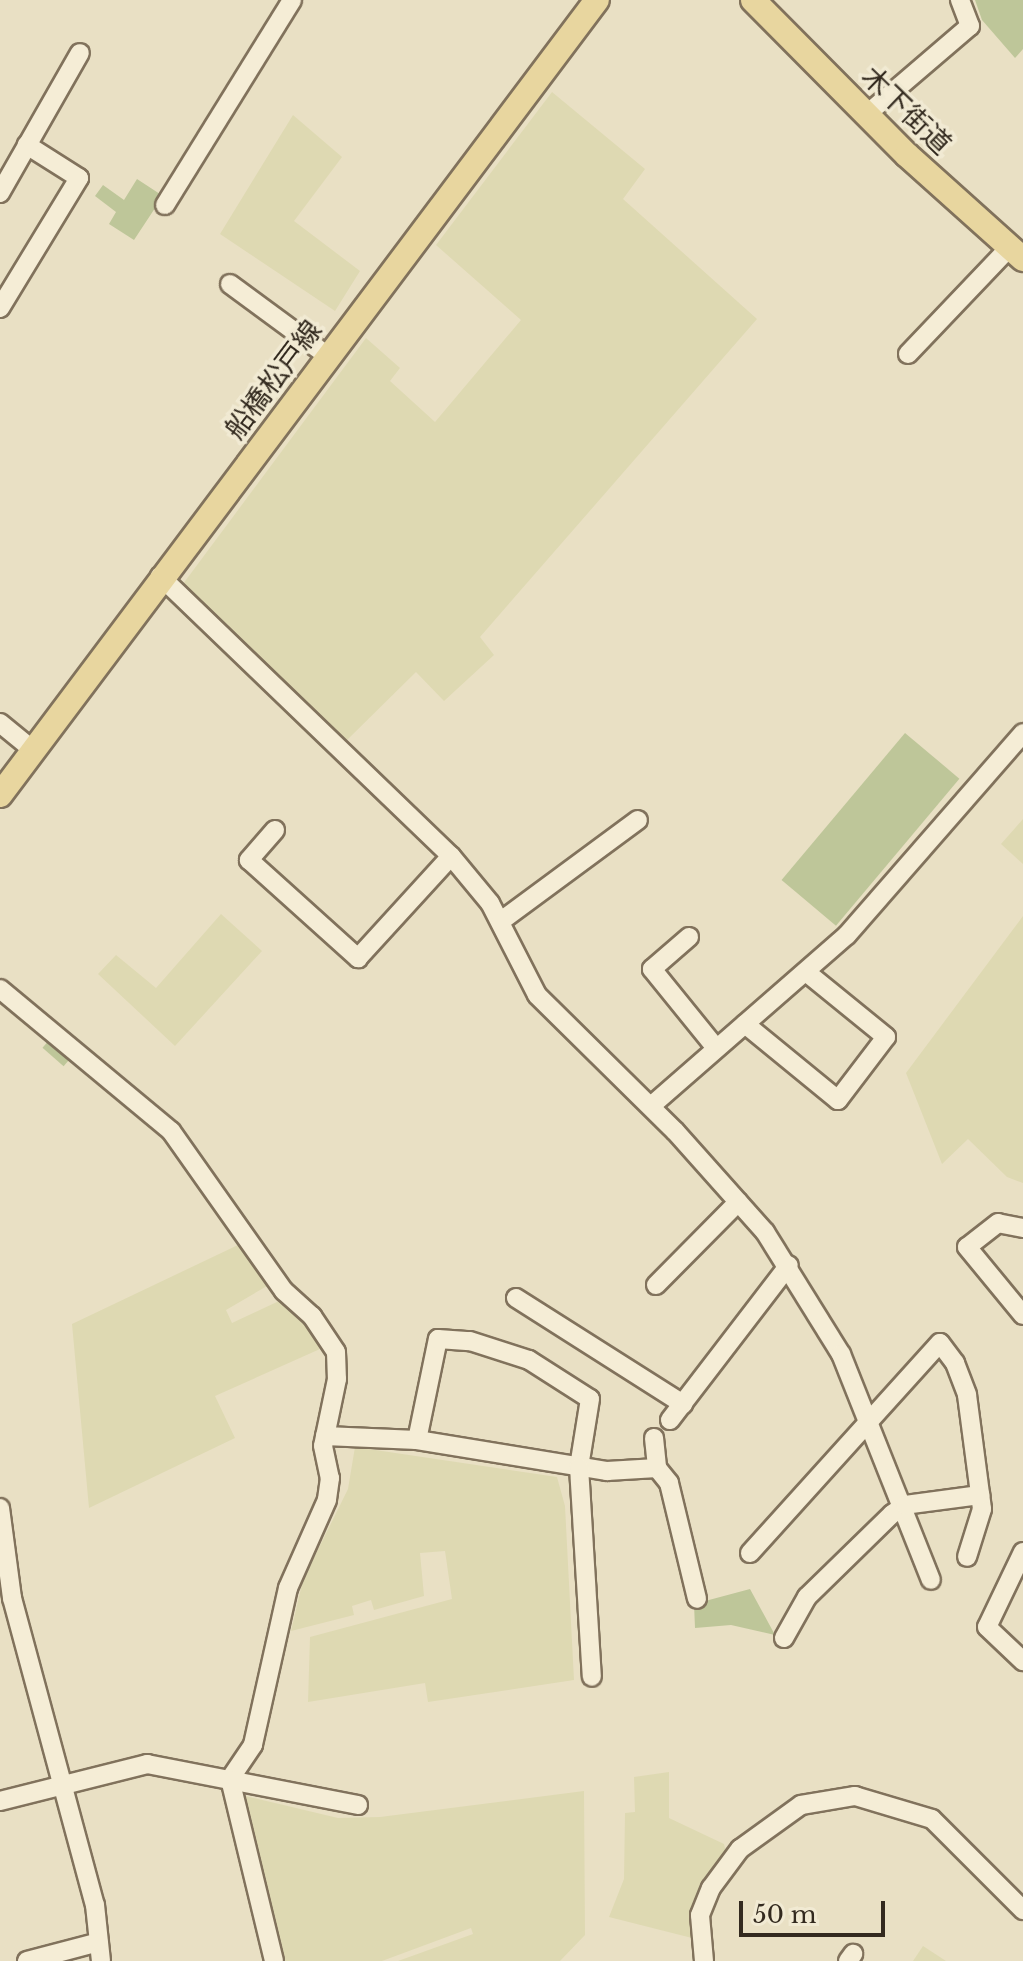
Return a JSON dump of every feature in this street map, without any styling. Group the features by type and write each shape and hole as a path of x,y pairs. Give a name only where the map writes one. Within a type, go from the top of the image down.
{"main road":[{"name":"船橋松戸線","path":"0,795 160,576 597,0"},
{"name":"木下街道","path":"753,0 866,115 1016,253"}],"street":[{"path":"165,205 292,0"},
{"path":"866,115 970,26 960,0"},
{"path":"0,193 80,53"},
{"path":"0,308 79,178 27,145"},
{"path":"908,354 1016,253"},
{"path":"230,284 329,357"},
{"path":"160,576 451,856 501,921 537,995 651,1106 738,1202 789,1265 841,1354 905,1505 931,1580"},
{"path":"0,723 33,750"},
{"path":"651,1106 806,972 881,899 1023,733"},
{"path":"501,921 638,820"},
{"path":"275,830 249,860 358,958 451,856"},
{"path":"689,937 652,969 716,1048"},
{"path":"745,1024 838,1100 886,1037 806,972"},
{"path":"0,989 171,1131 284,1291 332,1342 338,1365 325,1436 327,1500 288,1588 253,1745 230,1779 274,1961"},
{"path":"656,1285 738,1202"},
{"path":"1023,1228 998,1223 967,1247 1023,1315"},
{"path":"670,1420 789,1265"},
{"path":"516,1298 683,1404"},
{"path":"417,1440 438,1339 470,1341 529,1360 590,1399 579,1467 592,1677"},
{"path":"750,1553 940,1343 955,1363 967,1395 982,1509 967,1557"},
{"path":"325,1436 417,1440 579,1467 657,1468"},
{"path":"654,1438 657,1468 669,1483 697,1599"},
{"path":"784,1638 807,1597 905,1505 980,1495"},
{"path":"0,1508 12,1598 95,1905 101,1961"},
{"path":"1023,1552 987,1627 1023,1661"},
{"path":"0,1801 147,1764 358,1805"},
{"path":"704,1961 700,1915 740,1849 801,1805 855,1796 932,1819 1023,1910"},
{"path":"27,1961 99,1942"}],"shaded area":[{"path":"552,92 645,169 623,199 757,319 480,637 494,655 444,701 416,672 346,741 180,588 366,338 400,368 390,381 435,422 521,320 436,245"},
{"path":"293,115 342,157 294,221 360,271 335,311 220,234"},
{"path":"1023,819 1023,864 1001,844"},
{"path":"221,914 262,951 175,1046 98,974 116,955 156,988"},
{"path":"1023,916 1023,1183 1007,1177 968,1139 942,1164 906,1073"},
{"path":"238,1245 267,1286 226,1310 232,1323 279,1301 314,1334 320,1349 215,1396 235,1438 89,1508 72,1324"},
{"path":"355,1447 557,1477 565,1506 574,1680 428,1702 425,1683 308,1702 310,1637 452,1599 445,1551 420,1553 424,1596 374,1610 371,1600 352,1606 354,1615 291,1631 303,1580 348,1489"},
{"path":"669,1772 669,1818 724,1844 726,1853 693,1916 692,1938 609,1917 624,1879 625,1813 635,1812 634,1777"},
{"path":"584,1791 585,1935 560,1961 398,1961 473,1934 471,1928 382,1961 282,1961 241,1795 338,1818 380,1817"},
{"path":"923,1946 946,1961 913,1961"}],"green space":[{"path":"975,0 1023,0 1023,49 1015,58 982,20"},
{"path":"137,179 163,196 134,240 109,224 116,212 95,196 103,185 124,200"},
{"path":"905,733 959,779 836,926 782,880"},
{"path":"51,1038 72,1056 64,1066 42,1048"},
{"path":"750,1589 775,1635 731,1625 695,1628 694,1604"}]}
